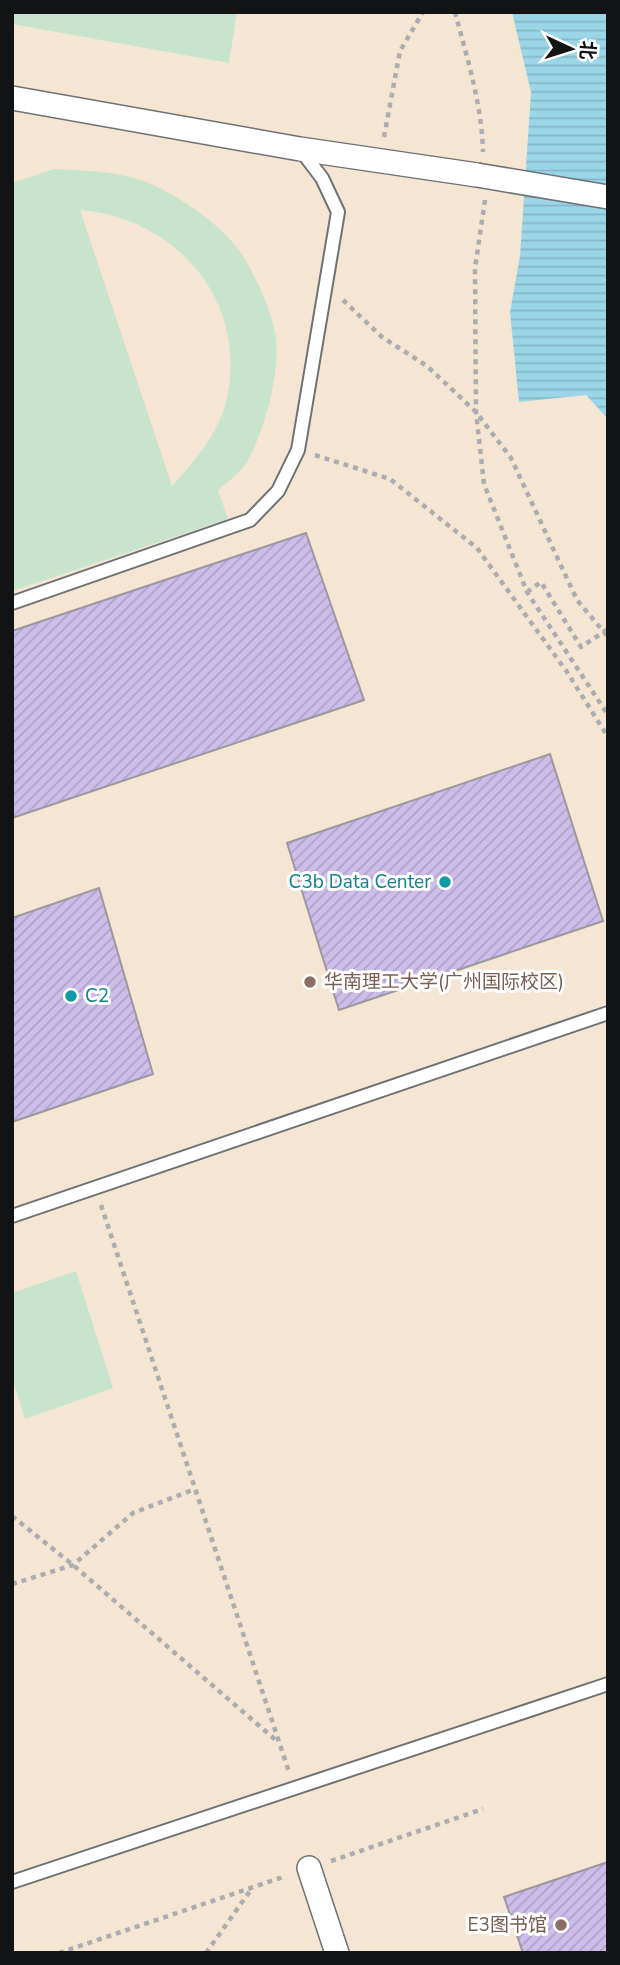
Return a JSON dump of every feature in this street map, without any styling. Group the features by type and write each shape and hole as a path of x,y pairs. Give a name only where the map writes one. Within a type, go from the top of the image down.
{"street":[{"path":"12,98 300,149 608,197"},
{"path":"309,1868 337,1953"}],"lane":[{"path":"12,603 250,520 278,491 298,450 338,212 322,178 300,149"},
{"path":"12,1216 608,1013"},
{"path":"12,1882 608,1684"}],"path":[{"path":"380,161 400,51 423,12"},
{"path":"455,12 473,81 483,136 482,176 485,203 475,268 476,412 484,484 527,592 608,715"},
{"path":"325,283 382,338 427,366 476,412 511,458 577,600 607,633 581,646 541,582 527,592"},
{"path":"298,450 390,479 477,548 567,672 608,737"},
{"path":"96,1188 295,1788"},
{"path":"12,1584 73,1565 133,1513 195,1489"},
{"path":"12,1516 73,1565 280,1744"},
{"path":"59,1953 482,1810"},
{"path":"205,1953 250,1890"}],"shaded area":[{"name":"华南理工大学(广州国际校区)","path":"12,12 608,12 608,1953 12,1953"}],"green space":[{"path":"12,12 237,12 229,63 12,24"},
{"path":"54,169 94,171 134,178 179,199 218,228 241,253 264,298 273,322 277,347 274,381 259,436 242,468 218,490 228,519 12,591 12,183","holes":["80,210 116,217 148,230 177,249 200,274 217,302 228,334 231,369 221,417 203,449 172,486"]},
{"path":"76,1271 113,1388 25,1419 12,1378 12,1293"}],"water":[{"path":"512,12 608,12 608,419 586,395 519,402 510,312 520,256 531,92"}],"building":[{"path":"306,533 364,700 12,818 12,631"},
{"name":"C3b Data Center","path":"550,754 603,921 339,1010 287,843"},
{"name":"C2","path":"99,888 153,1074 12,1122 12,918"},
{"name":"E3图书馆","path":"608,1862 608,1953 523,1953 504,1897"}],"place":[{"name":"C3b Data Center","path":"445,882"},
{"name":"华南理工大学(广州国际校区)","path":"310,982"},
{"name":"C2","path":"71,996"},
{"name":"E3图书馆","path":"561,1925"}]}
